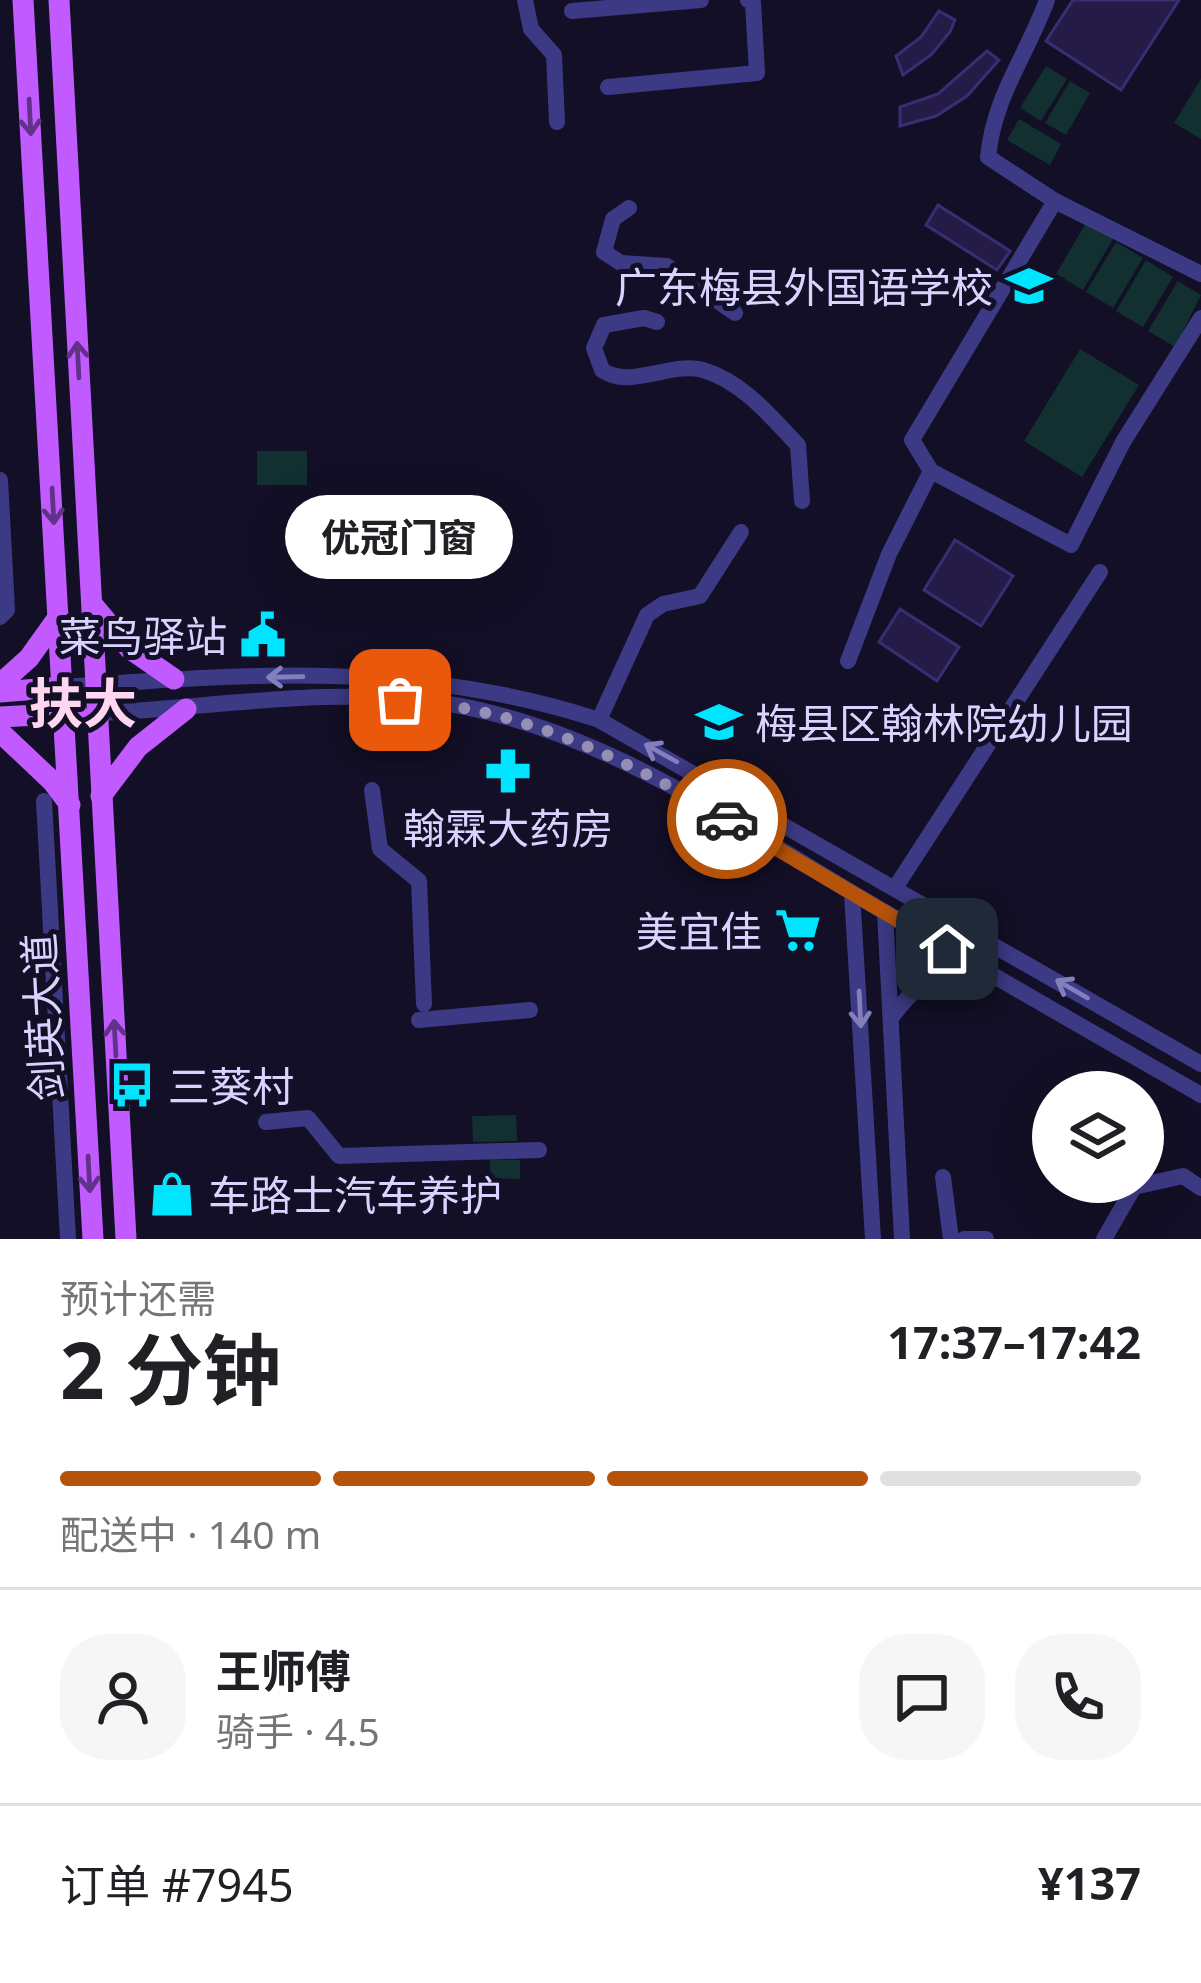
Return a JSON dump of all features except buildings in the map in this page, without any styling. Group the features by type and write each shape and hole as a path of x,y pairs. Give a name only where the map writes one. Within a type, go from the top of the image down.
{"main road":[{"name":"剑英大道","path":"23,0 93,1239"},
{"name":"剑英大道","path":"59,0 126,1239"},
{"path":"92,603 129,648 174,680"},
{"path":"0,688 60,616"},
{"path":"0,688 63,687"},
{"path":"101,796 138,747 186,709"},
{"path":"0,717 97,713"},
{"path":"0,732 52,781 70,805"}],"street":[{"path":"525,0 531,29 554,56 557,122"},
{"path":"572,11 701,0"},
{"path":"608,87 757,73 753,3 748,0"},
{"path":"1047,0 1030,46 999,98 988,157 1054,201 1201,274"},
{"path":"1054,201 912,440 931,472 1071,545 1123,442 1201,317"},
{"path":"629,208 613,219 604,252 621,263 667,266 735,313"},
{"path":"657,322 644,318 604,325 594,348 602,370 614,377 694,369 744,390 798,445 802,501"},
{"path":"848,661 889,554 931,472"},
{"path":"0,480 7,610 0,617"},
{"path":"599,720 647,615 663,604 700,596 741,532"},
{"path":"895,888 1100,572"},
{"path":"63,687 379,675 523,695 599,720 1201,1064"},
{"path":"97,713 360,698 441,703 525,720 603,750 1201,1095"},
{"path":"372,790 380,850 419,881 421,1012 530,1010"},
{"path":"44,801 68,1239"},
{"path":"852,893 873,1239"},
{"path":"885,912 902,1239"},
{"path":"890,1018 924,978 944,970 981,970"},
{"path":"266,1122 308,1118 338,1156 539,1150"},
{"path":"1104,1239 1134,1187 1184,1176 1201,1188"},
{"path":"944,1177 951,1239"},
{"path":"964,1239 986,1239"}],"green space":[{"path":"1046,66 1067,79 1041,121 1020,108"},
{"path":"1201,79 1201,139 1174,123"},
{"path":"1070,81 1090,93 1066,135 1045,123"},
{"path":"1019,119 1061,144 1050,165 1007,140"},
{"path":"1086,223 1113,239 1083,290 1056,274"},
{"path":"1116,242 1143,258 1113,308 1086,292"},
{"path":"1146,260 1173,277 1143,327 1116,311"},
{"path":"1178,281 1201,295 1175,347 1148,331"},
{"path":"1080,349 1139,385 1082,477 1024,441"},
{"path":"257,451 307,451 307,485 257,485"},
{"path":"516,1115 517,1141 473,1142 472,1116"},
{"path":"490,1159 520,1160 520,1179 490,1178"}],"way so far":[{"path":"400,700 525,720 603,750 727,819"}],"place":[{"name":"广东梅县外国语学校","path":"1029,286"},
{"name":"菜鸟驿站","path":"263,635"},
{"name":"优冠门窗","path":"400,700"},
{"name":"梅县区翰林院幼儿园","path":"719,722"},
{"name":"翰霖大药房","path":"508,771"},
{"name":"美宜佳","path":"798,930"},
{"name":"三葵村","path":"132,1085"},
{"name":"车路士汽车养护","path":"172,1194"}],"district":[{"name":"扶大","path":"83,702"}],"route":[{"path":"727,819 947,949"}]}
